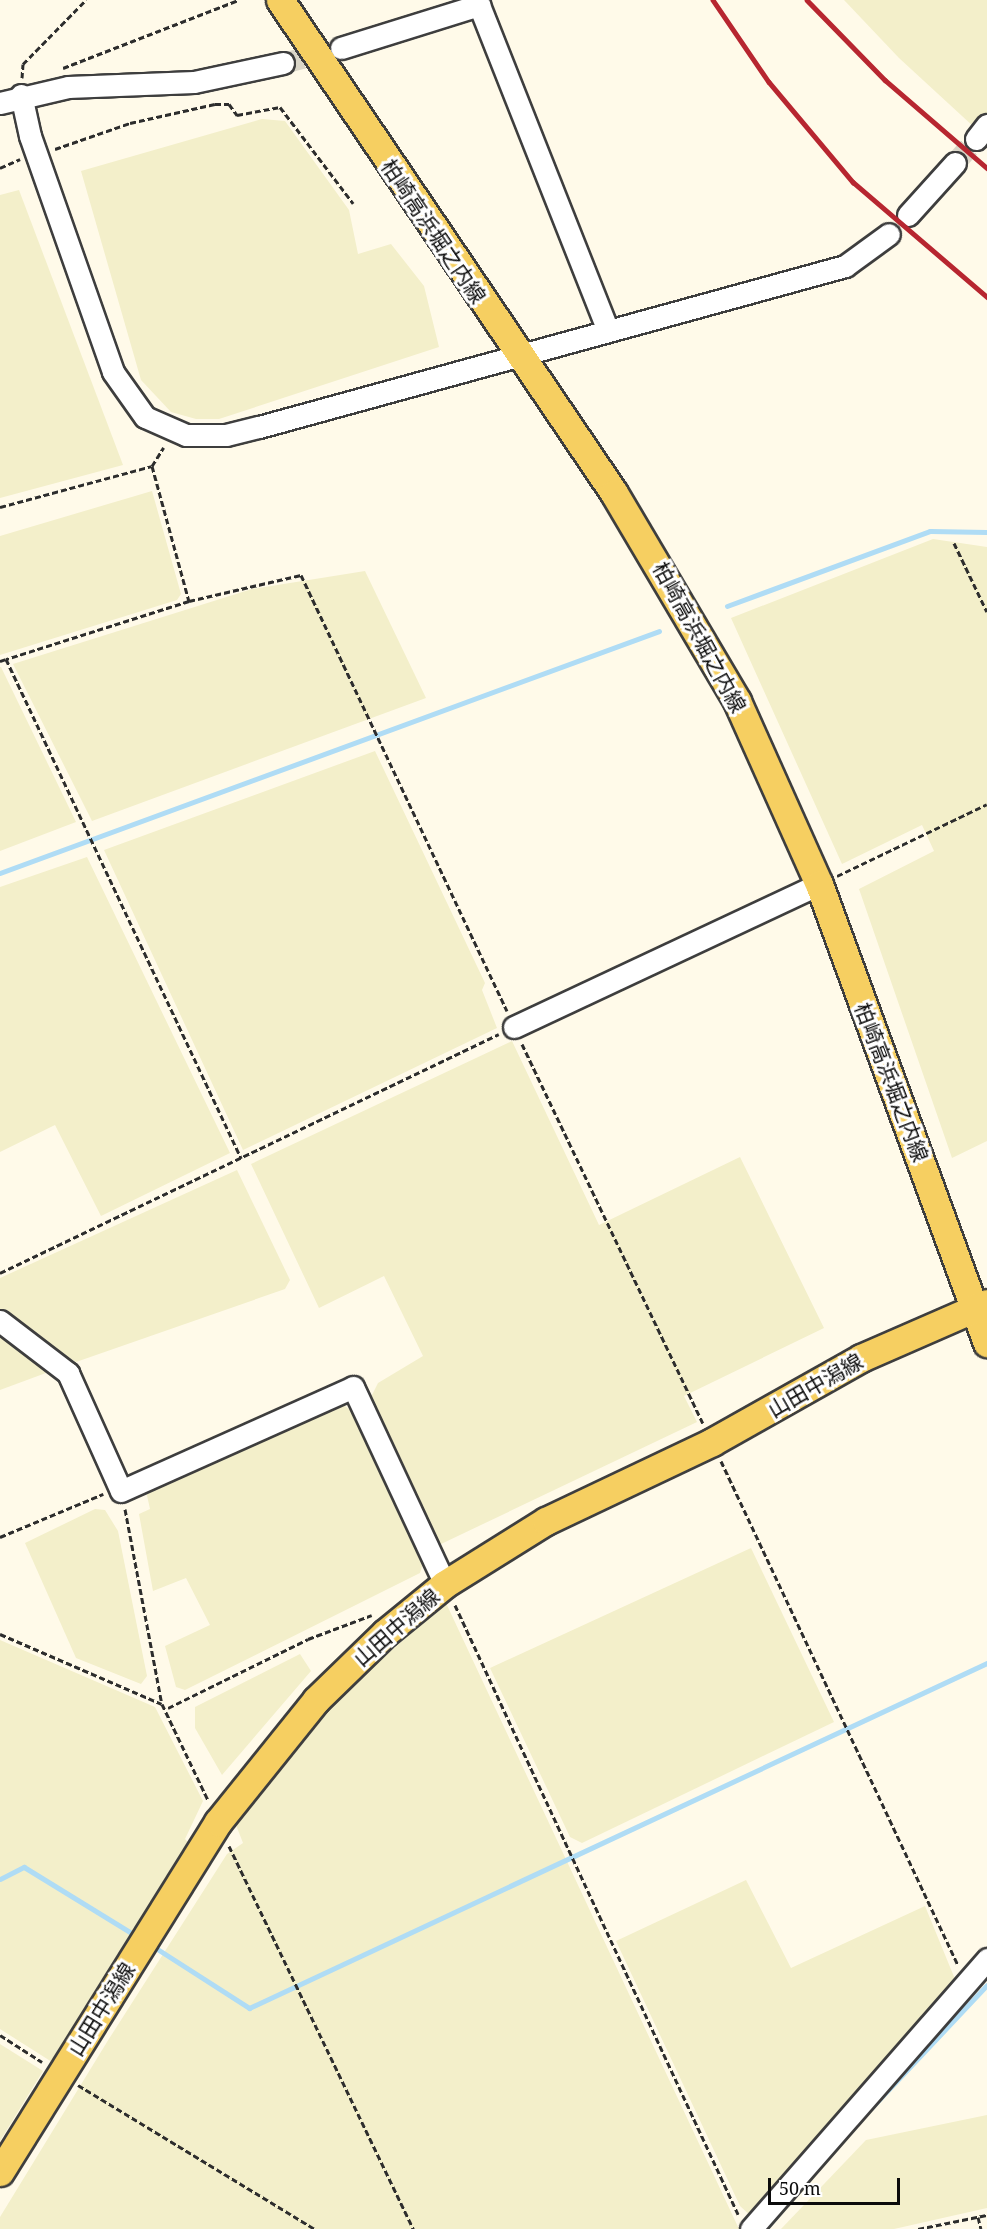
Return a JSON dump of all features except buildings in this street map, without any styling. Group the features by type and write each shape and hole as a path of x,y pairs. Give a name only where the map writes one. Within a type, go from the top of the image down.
{"main road":[{"name":"柏崎高浜堀之内線","path":"280,0 518,355 614,493 712,653 819,884 981,1304 987,1343"},
{"name":"山田中潟線","path":"0,2172 218,1822 309,1707 385,1633 445,1584 546,1521 712,1442 861,1358 981,1304"}],"street":[{"path":"341,48 479,5 607,328"},
{"path":"0,103 21,95 194,82 283,63"},
{"path":"21,95 37,154 113,372 145,417 172,432 226,435 518,355 607,328 845,266 889,234"},
{"path":"908,215 955,163"},
{"path":"514,1027 819,884"},
{"path":"0,1321 68,1372 121,1491 352,1386 445,1584"},
{"path":"746,2224 987,1959"}],"path":[{"path":"21,95 23,64 86,0"},
{"path":"57,71 238,0"},
{"path":"37,154 215,104 229,104 237,115 280,107 353,203"},
{"path":"0,507 152,466 172,432"},
{"path":"152,466 189,602"},
{"path":"954,543 987,612"},
{"path":"0,661 189,602 301,575 958,1965 973,1975"},
{"path":"6,659 241,1158"},
{"path":"819,884 987,804"},
{"path":"0,1273 514,1027"},
{"path":"0,1537 80,1500 121,1491 162,1704"},
{"path":"445,1584 746,2224"},
{"path":"168,1708 368,1613 385,1633"},
{"path":"0,1634 168,1708 218,1822 413,2229"},
{"path":"0,2036 315,2229"},
{"path":"918,2229 987,2215"},
{"path":"978,2217 981,2229"}],"shaded area":[{"path":"844,0 987,0 987,139 899,58"},
{"path":"262,119 285,121 349,210 358,254 391,244 424,286 439,347 219,419 196,419 171,412 141,380 81,171"},
{"path":"19,190 123,465 0,498 0,195"},
{"path":"152,491 181,594 177,600 0,655 0,536"},
{"path":"933,539 987,547 987,1141 952,1158 859,889 934,851 922,825 842,864 731,618"},
{"path":"365,571 426,698 92,821 13,664 252,589"},
{"path":"0,667 76,822 0,851"},
{"path":"375,751 485,983 482,990 497,1028 243,1150 104,850"},
{"path":"87,857 230,1153 101,1216 55,1125 0,1152 0,887"},
{"path":"512,1041 599,1225 740,1157 824,1328 684,1396 697,1422 439,1545 370,1399 378,1383 423,1356 384,1276 319,1308 251,1164"},
{"path":"237,1170 290,1280 285,1289 76,1362 0,1314 0,1278"},
{"path":"0,1330 54,1370 0,1390"},
{"path":"342,1404 353,1412 424,1560 420,1573 185,1690 176,1687 165,1646 210,1625 186,1578 153,1591 139,1514 150,1509 146,1491"},
{"path":"95,1509 105,1510 118,1531 147,1676 141,1684 76,1658 25,1543"},
{"path":"751,1548 834,1722 582,1843 570,1837 490,1668"},
{"path":"446,1603 739,2229 0,2229 0,2217 107,2042 227,1854 243,1843 236,1825 259,1791 332,1702"},
{"path":"0,1640 155,1707 203,1801 185,1839 190,1844 52,2062 0,2029"},
{"path":"300,1654 311,1671 222,1775 195,1728 195,1707"},
{"path":"746,1880 791,1968 925,1906 957,1984 752,2217 740,2206 616,1941"},
{"path":"0,2044 43,2071 0,2141"},
{"path":"987,2115 987,2208 894,2229 781,2229 866,2140"}],"waterway":[{"path":"727,606 930,531 987,532"},
{"path":"0,873 659,631"},
{"path":"151,1945 249,2008 987,1663"},
{"path":"0,1879 24,1867 138,1937"},
{"path":"871,2108 987,1985"},
{"path":"765,2229 780,2212"}],"tunnel":[{"path":"283,63 329,51"},
{"path":"955,163 976,139"}],"railway":[{"path":"713,0 769,82 853,182 987,297"},
{"path":"807,0 885,80 987,168"}]}
